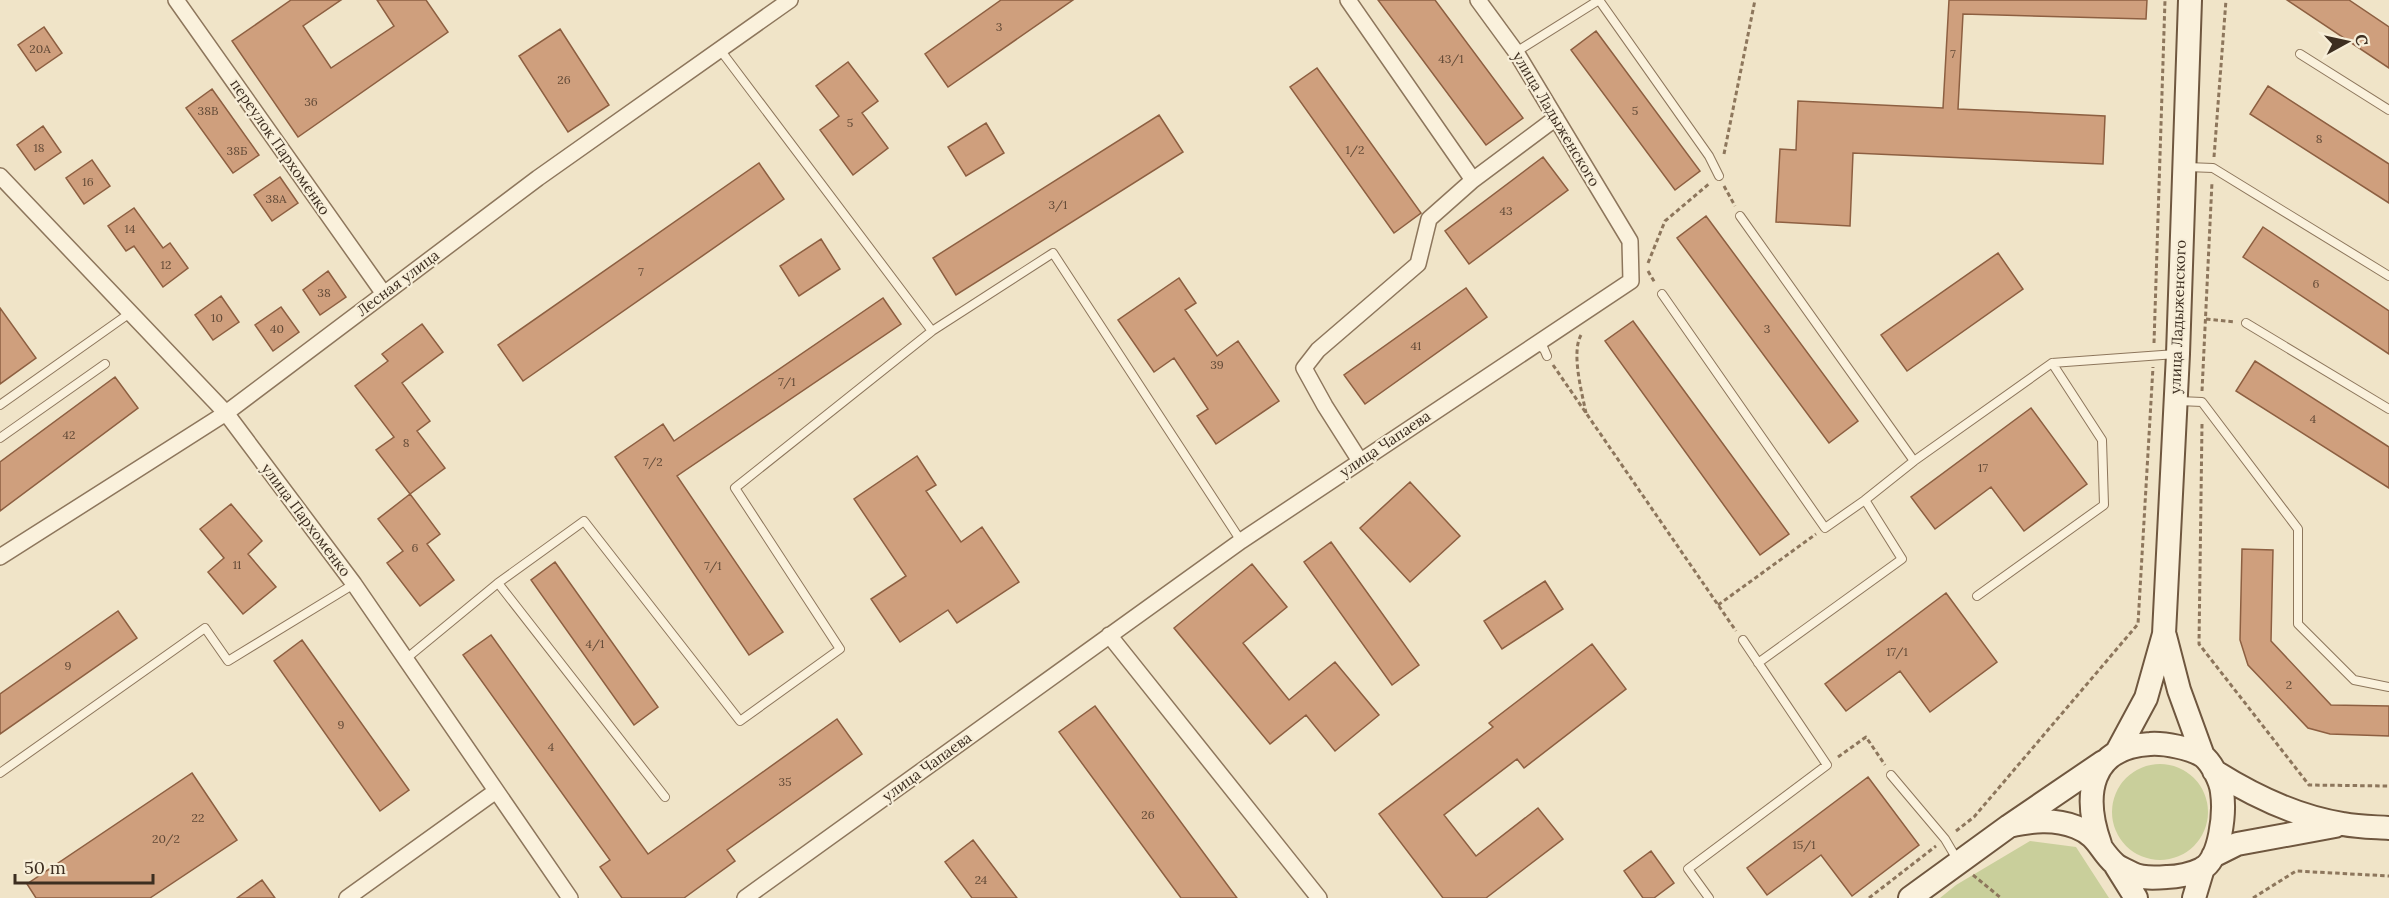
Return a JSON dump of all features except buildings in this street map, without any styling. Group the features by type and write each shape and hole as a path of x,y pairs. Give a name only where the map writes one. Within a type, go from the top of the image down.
{"street":[{"name":"переулок Пархоменко","path":"176,0 384,294"},
{"name":"Лесная улица","path":"0,557 226,413 538,178 721,51 790,0"},
{"path":"1348,0 1473,180"},
{"name":"улица Ладыженского","path":"1478,0 1516,52 1630,241"},
{"name":"улица Ладыженского","path":"2164,634 2178,354 2190,0"},
{"path":"1360,461 1304,368 1318,350 1419,264 1429,219 1473,180 1556,118"},
{"name":"улица Пархоменко","path":"0,176 226,413 354,584 570,898"},
{"name":"улица Чапаева","path":"745,898 1241,541 1631,281 1630,241"},
{"path":"2100,844 2092,822 2093,783 2146,698 2164,634"},
{"path":"2164,634 2179,690 2222,791 2221,835 2194,898"},
{"path":"1109,635 1319,898"},
{"path":"1910,898 2111,756 2142,744 2163,743 2209,764 2240,788 2302,813 2342,824 2389,828"},
{"path":"347,898 496,791"},
{"path":"2009,826 2027,822 2057,821 2088,833 2100,844 2115,864 2136,898"},
{"path":"2115,864 2134,875 2154,878 2176,877 2208,862 2237,844 2342,824"}],"lane":[{"path":"1516,52 1599,0 1709,156 1719,176"},
{"path":"721,51 932,331"},
{"path":"2300,54 2389,110"},
{"path":"2184,166 2213,168 2389,276"},
{"path":"1740,216 1914,461"},
{"path":"406,658 498,583 584,521 740,721 840,649 735,488 932,331 1053,253 1241,541"},
{"path":"1662,294 1825,528 1914,461 2052,363 2178,354"},
{"path":"0,405 130,313"},
{"path":"2246,323 2389,409"},
{"path":"1535,343 1544,349 1547,356"},
{"path":"1977,596 2104,505 2102,440 2052,363"},
{"path":"0,438 105,364"},
{"path":"2175,401 2202,402 2298,529 2298,624 2354,680 2389,687"},
{"path":"1758,663 1902,559 1865,500"},
{"path":"498,583 664,797"},
{"path":"0,772 205,628 228,661 354,584"},
{"path":"1709,898 1688,869 1827,765 1743,640"},
{"path":"1891,775 1945,839 1958,862"}],"path":[{"path":"1639,276 1646,268 1665,221 1719,176 1755,0"},
{"path":"1719,176 1740,216"},
{"path":"2205,319 2246,323"},
{"path":"1583,332 1578,340 1578,369 1586,413"},
{"path":"1547,356 1743,640"},
{"path":"1718,605 1825,528"},
{"path":"1827,765 1866,737 1891,775"},
{"path":"1958,862 2001,898"},
{"path":"2253,898 2296,871 2389,876"},
{"path":"1991,898 1995,895"}],"green space":[{"path":"2160,764 2178,768 2194,778 2204,794 2208,812 2204,830 2194,846 2178,856 2160,860 2142,856 2126,846 2116,830 2112,812 2116,794 2126,778 2142,768"},
{"path":"2030,841 2076,847 2109,898 1940,898 1956,885"}]}
